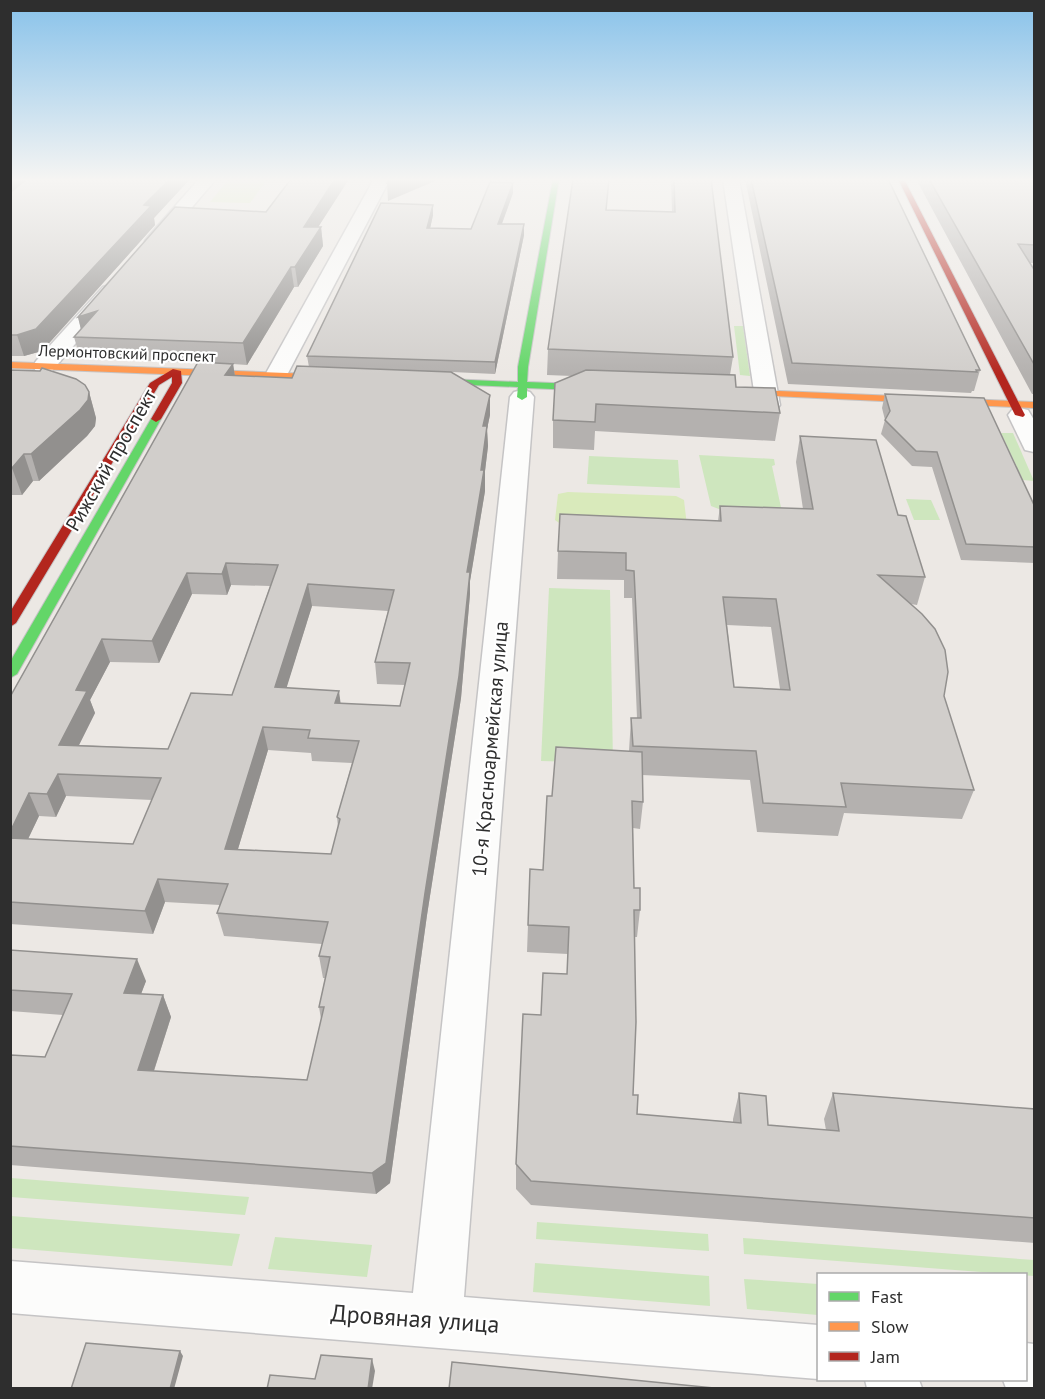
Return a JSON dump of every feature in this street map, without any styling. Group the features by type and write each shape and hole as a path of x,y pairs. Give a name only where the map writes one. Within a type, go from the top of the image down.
{"main road":[{"name":"10-я Красноармейская улица","path":"522,391 546,244"},
{"path":"936,244 1026,410"},
{"name":"Лермонтовский проспект","path":"10,365 345,390"},
{"name":"Лермонтовский проспект","path":"10,378 155,383 177,377 276,375 355,378"},
{"name":"Рижский проспект","path":"10,674 177,377"},
{"name":"Рижский проспект","path":"10,622 155,383"},
{"path":"414,387 612,394"},
{"path":"721,398 1026,410"}],"street":[{"path":"144,253 152,244"},
{"path":"276,375 347,244"},
{"path":"742,244 767,399"},
{"path":"44,366 123,277"},
{"name":"10-я Красноармейская улица","path":"436,1321 522,391"},
{"path":"1026,410 1035,444"},
{"name":"Дровяная улица","path":"10,1287 817,1352"}],"green space":[{"path":"734,326 743,326 750,376 740,375"},
{"path":"1001,433 1013,433 1034,481 1023,480"},
{"path":"699,455 774,459 775,465 772,466 782,512 724,511 711,506"},
{"path":"589,456 678,460 680,488 587,484"},
{"path":"568,492 676,496 684,500 687,526 562,525 555,520 558,494"},
{"path":"906,499 931,500 940,520 914,520"},
{"path":"549,588 610,590 613,763 541,761"},
{"path":"11,1178 249,1197 245,1215 11,1197"},
{"path":"11,1216 240,1234 232,1266 11,1248"},
{"path":"537,1222 708,1234 709,1251 536,1239"},
{"path":"275,1237 372,1245 367,1277 268,1269"},
{"path":"743,1238 1034,1260 1034,1276 1027,1275 1027,1273 994,1273 744,1254"},
{"path":"535,1263 709,1276 710,1306 533,1292"},
{"path":"744,1279 817,1284 817,1315 747,1309"}],"building":[{"path":"10,244 115,244 36,329 10,335"},
{"path":"142,244 310,244 295,267 291,267 243,343 74,337 97,311 78,317"},
{"path":"361,244 520,244 495,362 307,356"},
{"path":"563,244 719,244 733,357 548,349"},
{"path":"766,244 919,244 980,370 976,370 977,372 792,363"},
{"path":"966,244 1018,244 1035,271 1035,366"},
{"path":"198,362 233,364 225,375 292,378 297,366 451,372 490,395 483,426 487,426 481,470 484,470 467,572 470,572 459,676 386,1163 372,1173 10,1146 10,1057 11,1055 45,1057 72,994 10,990 10,950 137,959 124,993 163,995 138,1070 307,1080 324,1007 319,1007 330,957 319,956 328,922 217,913 228,884 158,879 145,911 10,902 10,838 133,844 161,778 58,774 47,794 29,793 10,832 10,697","holes":["226,563 278,565 232,695 191,693 168,749 59,745 87,691 76,690 102,639 152,641 187,573 222,574","308,584 394,590 375,662 410,663 400,706 335,703 339,691 275,687","263,727 310,730 308,738 359,741 337,817 340,819 331,854 225,849"]},
{"path":"42,368 76,379 85,385 89,392 88,400 31,454 24,454 10,468 10,370 40,371"},
{"path":"586,370 735,375 736,387 775,388 780,413 596,404 595,422 553,420 555,383"},
{"path":"885,394 984,398 1035,507 1035,547 966,544 937,452 916,451 885,420 890,411"},
{"path":"800,436 876,440 898,515 906,516 925,577 878,575 922,614 935,629 945,650 948,672 944,696 974,790 841,783 846,807 763,803 756,751 633,746 631,718 641,718 634,571 626,570 626,553 558,551 560,514 721,521 720,506 813,509","holes":["723,597 776,599 790,690 734,687"]},
{"path":"556,747 642,752 643,802 632,801 634,888 640,888 640,910 634,910 636,1022 633,1095 638,1095 637,1114 741,1123 739,1093 766,1096 768,1125 839,1131 833,1093 1035,1109 1035,1218 531,1181 516,1164 523,1014 541,1015 543,973 567,974 569,927 528,925 530,869 543,870 547,796 552,796"},
{"path":"86,1343 180,1351 170,1389 71,1389"},
{"path":"321,1355 372,1359 368,1389 267,1389 270,1375 315,1379"},
{"path":"452,1362 724,1389 449,1389"}],"traffic: fast":[{"path":"522,397 523,367 545,244"},
{"path":"425,381 601,388"},
{"path":"10,674 156,419"}],"traffic: slow":[{"path":"10,365 337,378"},
{"path":"731,392 1034,405"}],"traffic: jam":[{"path":"934,244 1020,415"},
{"path":"10,623 155,383 176,371 177,383 156,419"}]}
